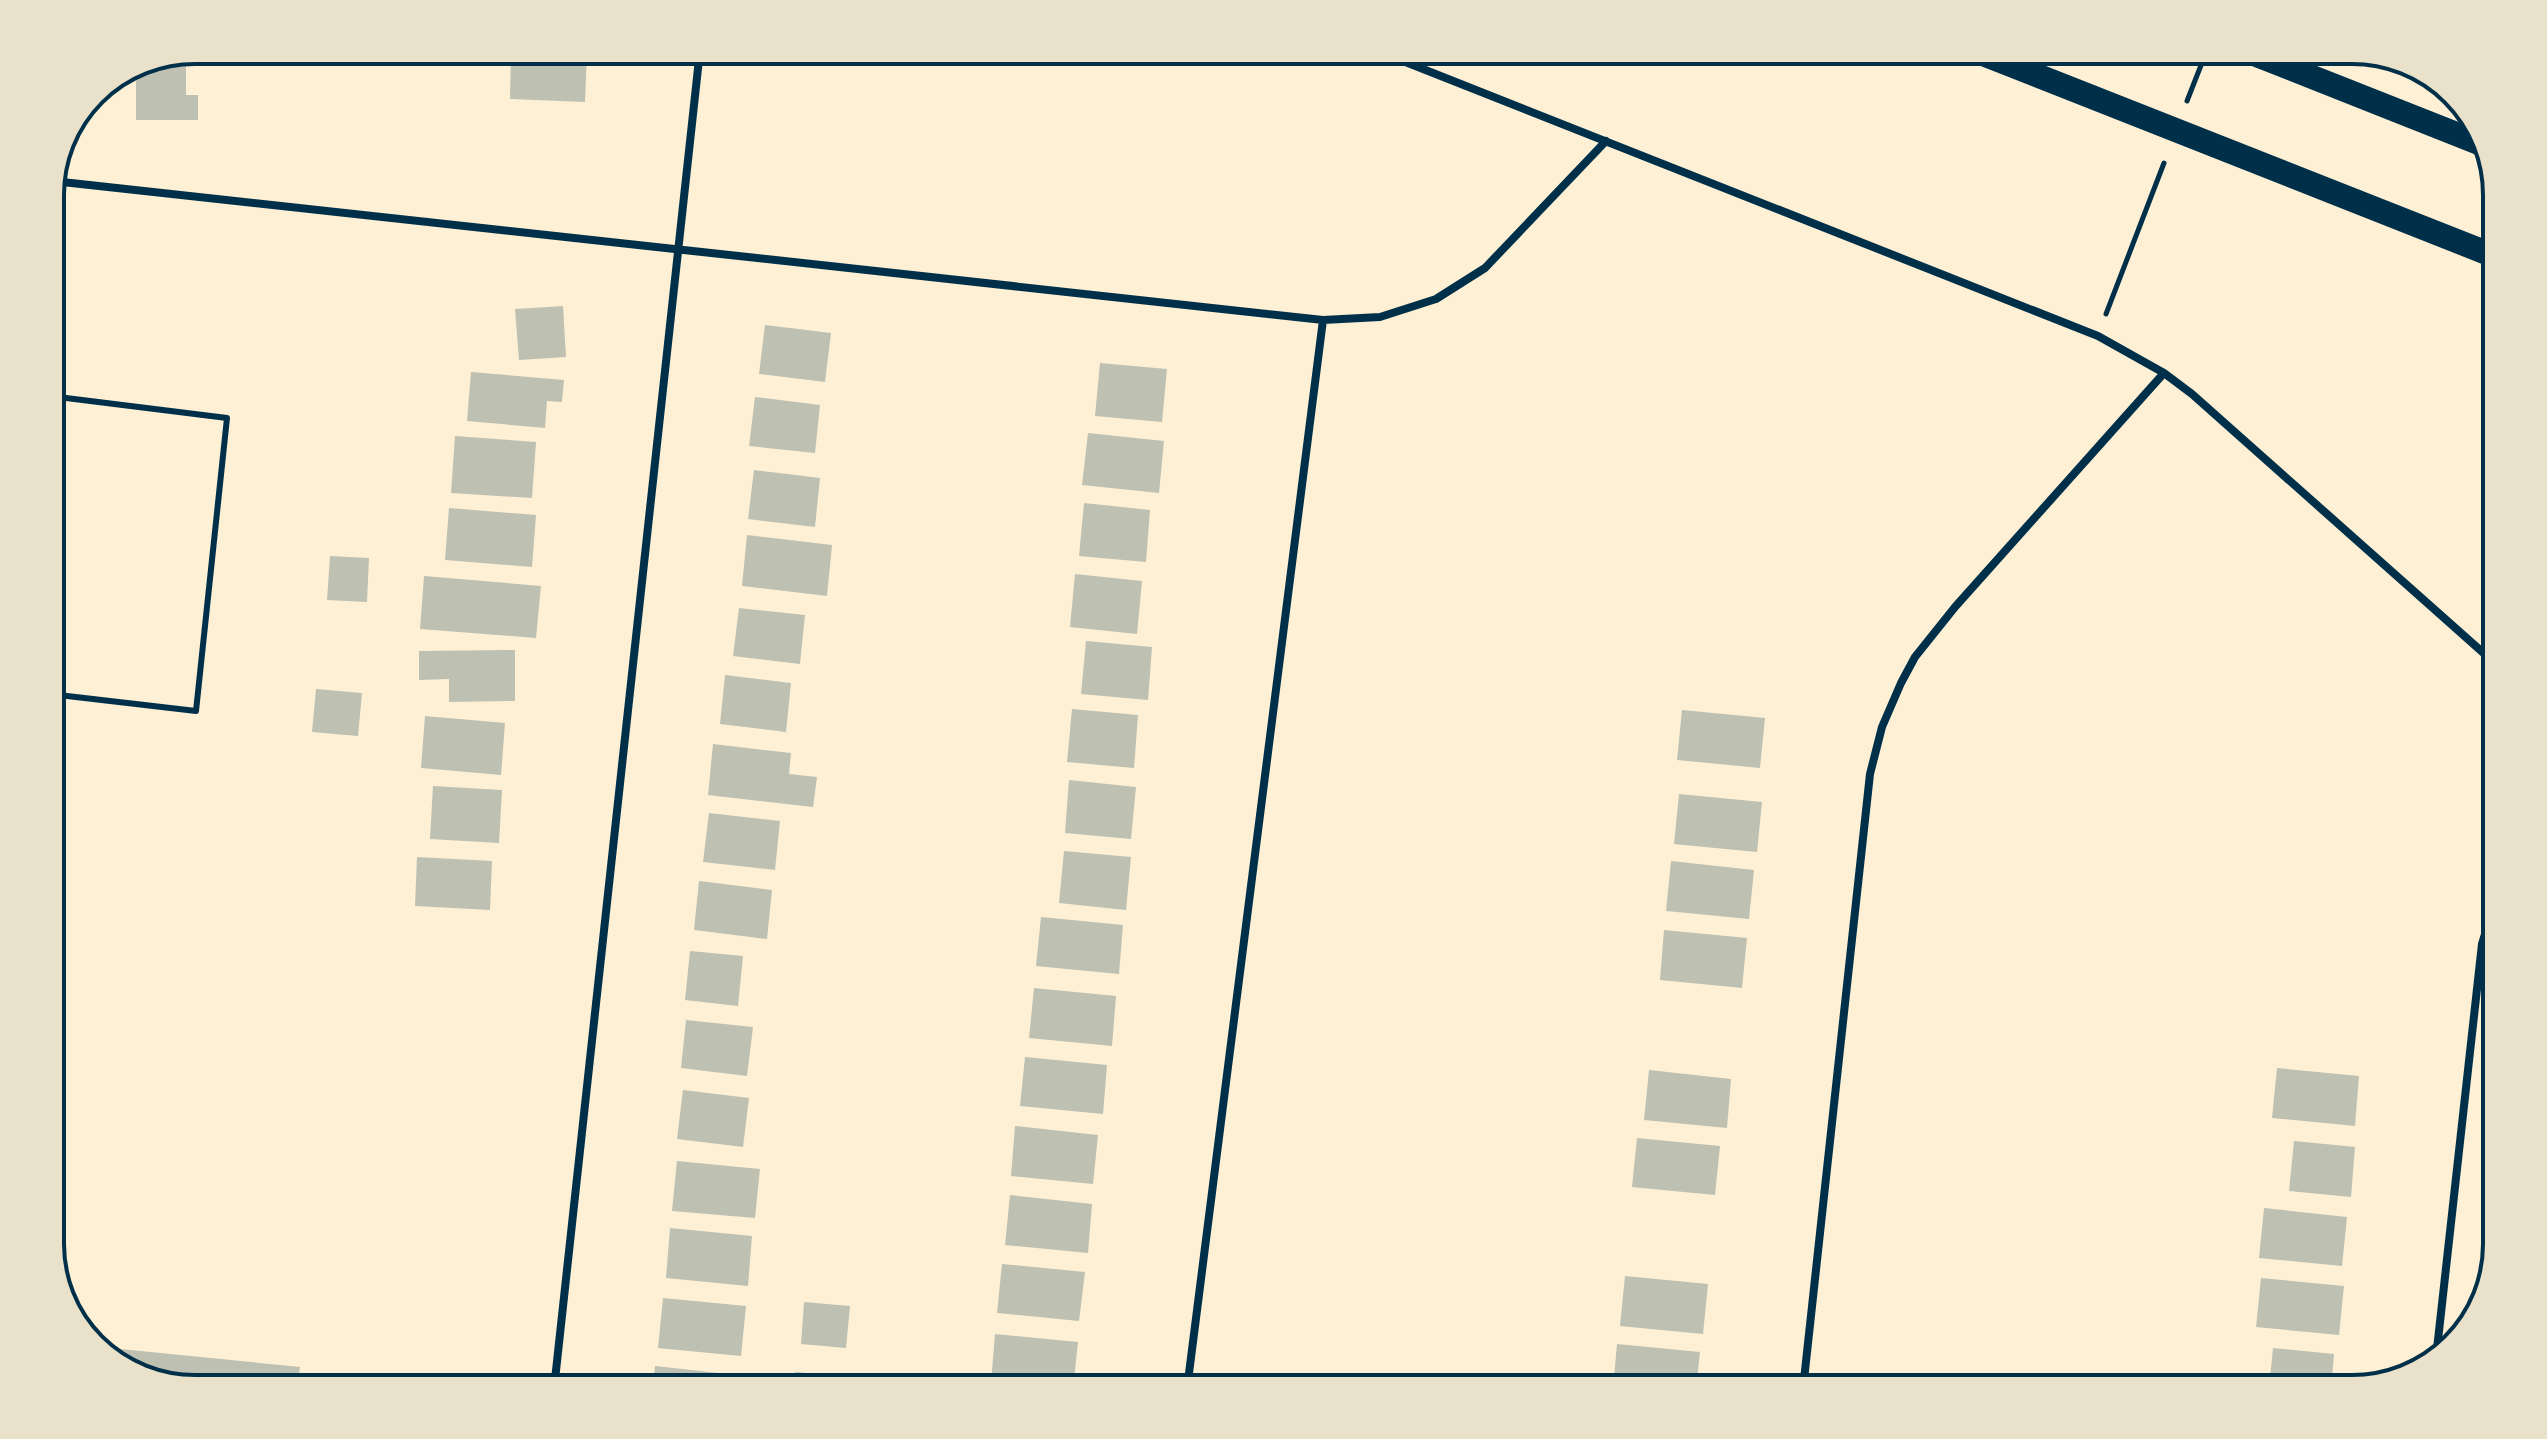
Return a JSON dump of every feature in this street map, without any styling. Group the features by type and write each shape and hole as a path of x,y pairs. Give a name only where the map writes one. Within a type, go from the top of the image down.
{"highway":[{"path":"2008,64 2483,251"},
{"path":"2279,64 2470,139"}],"street":[{"path":"556,1375 698,64"},
{"path":"1411,64 2098,336 2164,373 2192,394 2483,653"},
{"path":"65,182 1323,320 1380,317 1436,299 1485,268 1606,141"},
{"path":"1189,1375 1323,320"},
{"path":"1805,1375 1870,774 1882,727 1915,657 1955,607 2164,373"},
{"path":"2438,1343 2483,941"}],"lane":[{"path":"64,398 227,418 196,711 64,696"}],"path":[{"path":"2098,336 2134,241"}],"building":[{"path":"511,64 587,64 585,102 510,99"},
{"path":"186,65 186,95 198,95 198,120 136,120 136,79 153,71"},
{"path":"563,306 566,357 519,360 515,309"},
{"path":"765,325 831,333 825,382 759,374"},
{"path":"1100,363 1167,369 1162,422 1095,416"},
{"path":"471,372 564,380 562,402 547,401 545,428 467,421"},
{"path":"755,397 820,405 815,453 749,446"},
{"path":"1088,433 1164,441 1159,493 1082,485"},
{"path":"455,436 536,442 532,498 451,493"},
{"path":"754,470 820,478 815,527 748,519"},
{"path":"1084,503 1150,510 1146,562 1079,556"},
{"path":"449,508 536,515 532,567 445,560"},
{"path":"747,535 832,545 827,596 742,586"},
{"path":"330,556 369,558 367,602 327,600"},
{"path":"1075,574 1142,581 1137,634 1070,627"},
{"path":"424,576 541,586 536,638 420,629"},
{"path":"739,608 805,615 800,664 733,656"},
{"path":"1086,641 1152,647 1148,700 1081,694"},
{"path":"515,650 515,701 449,702 449,679 419,680 419,651"},
{"path":"725,675 791,683 786,732 720,724"},
{"path":"316,689 362,693 358,736 312,732"},
{"path":"1072,709 1138,715 1134,768 1067,762"},
{"path":"1682,710 1765,718 1760,768 1677,760"},
{"path":"425,716 505,723 501,775 421,768"},
{"path":"713,744 791,753 789,774 817,777 813,807 708,795"},
{"path":"1069,780 1136,787 1131,839 1065,833"},
{"path":"433,786 502,790 499,843 430,839"},
{"path":"1679,794 1762,802 1757,852 1674,844"},
{"path":"709,813 780,821 775,870 703,862"},
{"path":"1064,851 1131,857 1126,910 1059,903"},
{"path":"417,857 492,861 490,910 415,906"},
{"path":"1671,861 1754,870 1749,919 1666,911"},
{"path":"699,881 772,890 767,939 694,930"},
{"path":"1041,917 1123,925 1119,974 1036,966"},
{"path":"1664,930 1747,938 1742,988 1660,980"},
{"path":"690,951 743,956 738,1006 685,1000"},
{"path":"1034,988 1116,996 1112,1046 1029,1038"},
{"path":"686,1020 753,1027 747,1076 681,1068"},
{"path":"1025,1057 1107,1065 1103,1114 1020,1106"},
{"path":"2277,1068 2359,1076 2355,1126 2272,1118"},
{"path":"1649,1070 1731,1079 1727,1128 1644,1120"},
{"path":"683,1090 749,1098 743,1147 677,1139"},
{"path":"1015,1126 1098,1135 1093,1184 1011,1176"},
{"path":"1637,1138 1720,1146 1715,1195 1632,1187"},
{"path":"2294,1141 2355,1147 2351,1197 2289,1191"},
{"path":"677,1161 760,1169 755,1218 672,1211"},
{"path":"1010,1195 1092,1204 1088,1253 1005,1245"},
{"path":"2264,1208 2347,1217 2342,1266 2259,1258"},
{"path":"670,1228 752,1236 748,1286 666,1278"},
{"path":"1002,1264 1085,1272 1079,1321 997,1313"},
{"path":"1625,1276 1708,1284 1703,1334 1620,1326"},
{"path":"2261,1278 2344,1286 2339,1335 2256,1327"},
{"path":"663,1298 746,1306 741,1356 658,1348"},
{"path":"804,1302 850,1306 846,1348 801,1344"},
{"path":"995,1334 1078,1342 1074,1375 992,1375"},
{"path":"1617,1344 1700,1352 1698,1375 1614,1375"},
{"path":"2273,1348 2334,1354 2332,1375 2270,1375"},
{"path":"116,1349 300,1367 299,1375 178,1374 145,1365"},
{"path":"655,1366 737,1375 654,1375"},
{"path":"795,1372 829,1375 795,1375"}]}
